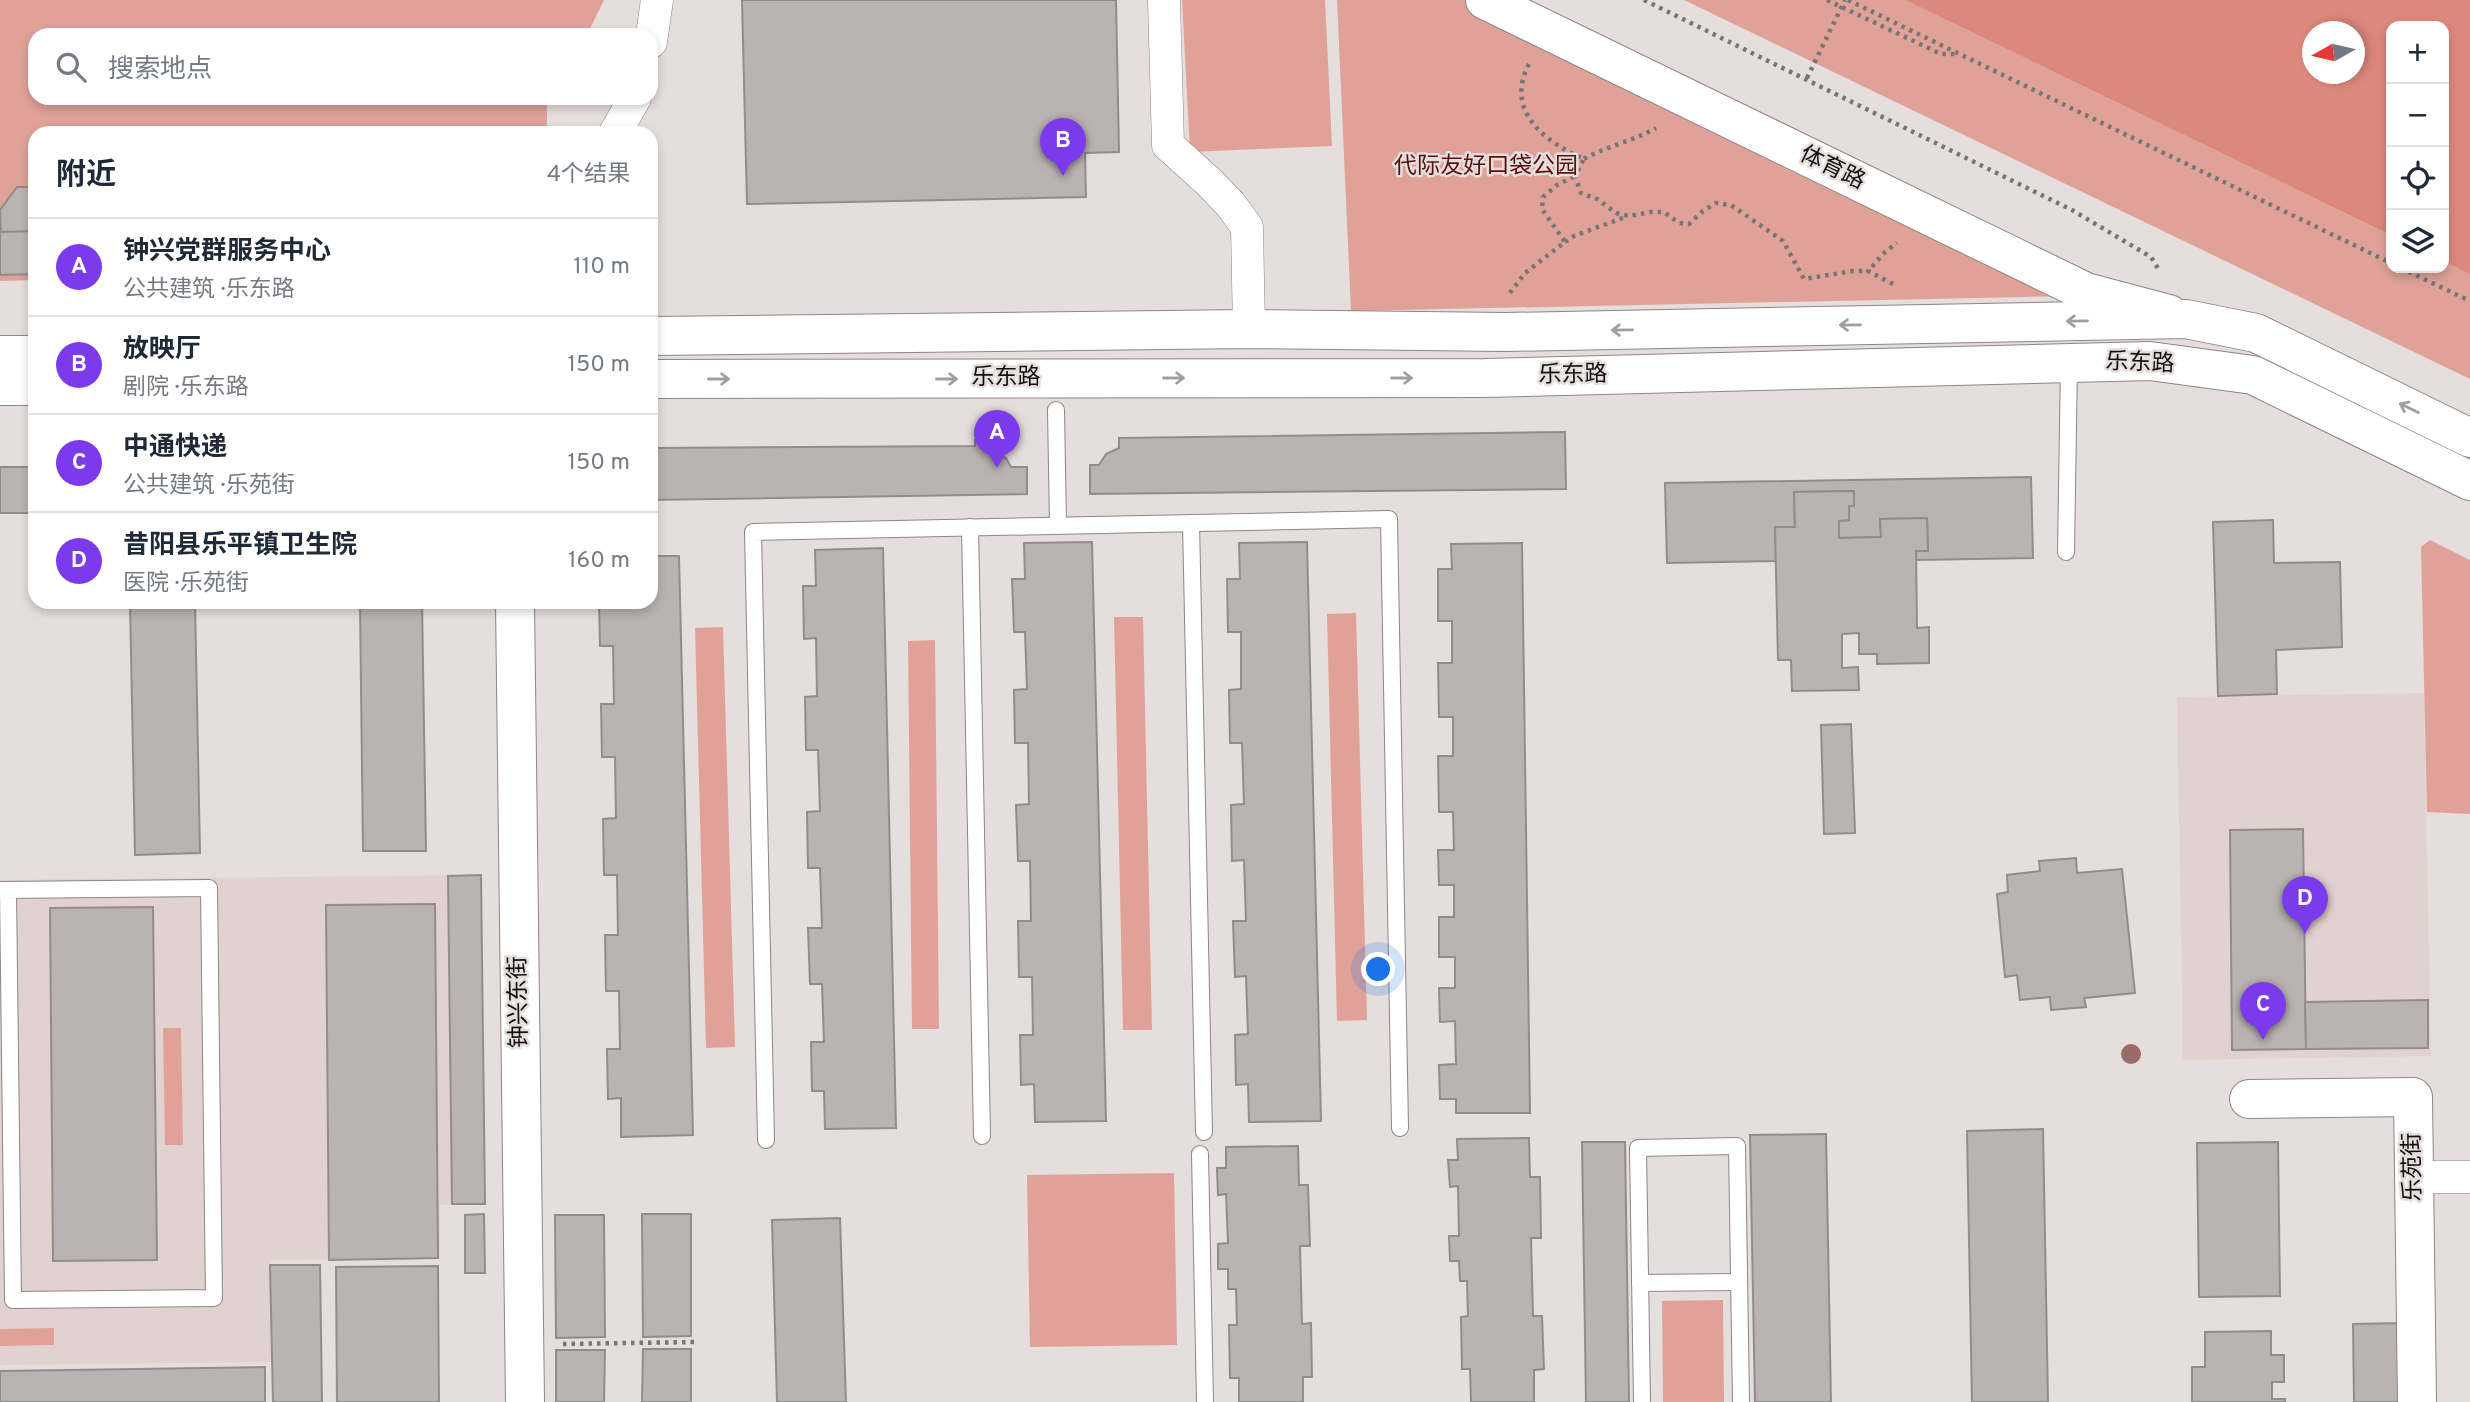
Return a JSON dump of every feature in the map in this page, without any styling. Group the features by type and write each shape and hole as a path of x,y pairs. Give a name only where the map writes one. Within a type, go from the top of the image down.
{"main road":[{"name":"体育路","path":"1485,0 2086,292 2186,319"},
{"name":"乐东路","path":"658,336 1249,329 1506,332 2186,319 2256,333 2470,438"},
{"path":"0,355 28,355"},
{"name":"乐东路","path":"658,379 1485,378 2150,361 2253,375 2470,481"},
{"path":"0,386 28,386"},
{"name":"钟兴东街","path":"515,609 525,1402"},
{"name":"乐苑街","path":"2249,1099 2413,1097 2417,1402"}],"street":[{"path":"653,28 657,0"},
{"path":"1164,0 1168,145 1210,183 1247,226 1249,329"},
{"path":"619,126 631,105"},
{"path":"2414,1177 2470,1177"}],"lane":[{"path":"2066,552 2069,363"},
{"path":"1056,410 1058,525"},
{"path":"766,1140 753,532 1058,525 1389,519 1401,1128"},
{"path":"1191,523 1204,1132"},
{"path":"970,527 982,1136"},
{"path":"209,888 214,1298 13,1300 4,890 209,888"},
{"path":"1642,1402 1638,1148 1737,1146 1741,1402"},
{"path":"1200,1154 1205,1402"},
{"path":"1640,1283 1739,1282"}],"path":[{"path":"1644,0 2072,210 2151,257"},
{"path":"1828,0 1941,54 1959,54"},
{"path":"1807,78 1846,0 2386,261"},
{"path":"1548,30 1522,76 1524,105 1531,123 1547,140 1584,159"},
{"path":"1565,242 1542,209 1543,197 1558,184 1575,176 1584,159 1596,152 1637,139 1660,126 1690,99"},
{"path":"1575,176 1581,193 1597,199 1616,214 1629,216"},
{"path":"1506,332 1511,290 1525,273 1574,236 1629,216 1651,212 1664,212 1679,223 1689,224 1716,203 1731,205 1783,241 1804,279 1868,271 1889,281 1929,323"},
{"path":"1868,271 1885,252 1908,236 1945,224"},
{"path":"2411,273 2470,301"},
{"path":"523,1345 695,1342"}],"shaded area":[{"path":"1906,0 2470,0 2470,274 2449,264 2449,21 2386,21 2386,233"},
{"path":"2424,693 2431,1056 2183,1060 2177,697"},
{"path":"481,875 485,1204 440,1205 440,1258 270,1260 271,1362 0,1365 0,880"}],"green space":[{"path":"0,0 604,0 590,28 28,28 28,105 547,105 547,126 28,126 28,280 0,281"},
{"path":"1182,0 1325,0 1332,146 1190,152"},
{"name":"代际友好口袋公园","path":"1337,0 1464,0 2073,296 1351,311"},
{"path":"1684,0 1975,0 2386,194 2386,273 2449,273 2449,222 2470,233 2470,379"},
{"path":"2430,540 2470,560 2470,814 2427,812 2421,547"},
{"path":"1356,613 1367,1020 1337,1021 1327,614"},
{"path":"1114,617 1143,617 1152,1030 1123,1030"},
{"path":"723,627 735,1047 706,1048 695,628"},
{"path":"935,640 939,1029 912,1029 908,641"},
{"path":"163,1028 181,1028 183,1145 165,1145"},
{"path":"1174,1173 1177,1345 1030,1347 1027,1175"},
{"path":"1723,1300 1724,1402 1663,1402 1662,1301"},
{"path":"54,1328 54,1345 0,1346 0,1329"}],"building":[{"path":"742,0 1116,0 1119,152 1085,153 1086,197 747,204"},
{"path":"17,187 28,187 28,263 19,263 1,246 0,210"},
{"path":"28,231 28,274 0,275 0,232"},
{"path":"1565,432 1566,489 1090,494 1090,465 1099,465 1106,454 1119,448 1119,438"},
{"path":"975,440 997,440 996,454 1006,458 1011,467 1027,467 1027,494 658,500 658,448 975,446"},
{"path":"0,467 28,467 28,513 0,513"},
{"path":"2031,477 2033,558 1916,560 1916,551 1928,551 1927,518 1880,519 1881,537 1839,538 1839,521 1849,520 1849,506 1854,506 1854,491 1794,492 1795,527 1775,527 1776,561 1667,563 1665,483"},
{"path":"1854,491 1854,506 1849,506 1849,520 1839,521 1839,538 1881,537 1880,519 1927,518 1928,551 1916,551 1917,628 1929,627 1929,663 1877,664 1877,654 1859,654 1859,633 1842,634 1842,668 1858,667 1859,690 1792,691 1791,660 1778,660 1775,527 1795,527 1794,492"},
{"path":"2273,520 2274,563 2340,562 2342,647 2276,650 2277,694 2218,696 2213,522"},
{"path":"1092,542 1106,1121 1035,1122 1034,1084 1021,1085 1020,1035 1033,1035 1032,977 1019,977 1018,921 1031,921 1030,861 1018,861 1016,805 1029,804 1028,743 1015,743 1014,690 1027,689 1025,632 1014,632 1012,579 1025,579 1024,543"},
{"path":"1307,542 1321,1121 1249,1122 1248,1084 1236,1085 1235,1035 1248,1034 1246,976 1235,977 1233,921 1246,921 1244,860 1232,861 1231,805 1244,804 1242,743 1230,743 1229,690 1241,689 1241,632 1228,632 1227,579 1240,579 1239,543"},
{"path":"1522,543 1530,1113 1456,1113 1456,1099 1440,1099 1439,1065 1456,1064 1455,1021 1440,1022 1439,988 1455,988 1455,957 1439,957 1439,917 1454,917 1454,885 1439,885 1438,850 1454,850 1453,812 1439,812 1438,756 1453,756 1453,717 1439,717 1438,663 1452,663 1452,621 1438,621 1438,569 1452,569 1451,544"},
{"path":"883,548 896,1128 825,1129 824,1091 812,1091 811,1042 824,1042 822,984 810,984 808,928 822,928 820,868 808,868 807,812 820,811 818,750 806,750 805,697 817,696 816,638 804,639 803,586 816,586 815,550"},
{"path":"658,556 679,556 693,1135 621,1137 621,1098 608,1099 607,1049 620,1049 619,991 606,991 605,935 618,935 617,875 604,875 603,819 616,818 615,757 602,757 601,704 614,704 613,646 600,646 599,609 658,609"},
{"path":"130,609 195,609 200,853 135,855"},
{"path":"360,609 422,609 426,851 363,851"},
{"path":"1851,724 1855,833 1824,834 1821,725"},
{"path":"2303,829 2306,1049 2232,1050 2230,830"},
{"path":"2076,858 2077,873 2122,869 2135,993 2084,998 2086,1007 2051,1010 2050,997 2020,1000 2017,975 2005,977 1997,894 2008,892 2007,875 2040,871 2039,861"},
{"path":"481,875 485,1204 452,1204 448,876"},
{"path":"435,904 438,1258 329,1260 326,905"},
{"path":"153,907 157,1260 53,1261 50,908"},
{"path":"2428,1000 2428,1048 2306,1049 2305,1002"},
{"path":"2043,1129 2048,1402 1972,1402 1967,1131"},
{"path":"1826,1134 1831,1402 1755,1402 1750,1135"},
{"path":"1529,1138 1530,1177 1540,1177 1541,1238 1531,1238 1533,1316 1542,1316 1544,1369 1534,1370 1534,1402 1471,1402 1470,1369 1462,1369 1461,1317 1468,1316 1467,1281 1460,1281 1459,1261 1450,1261 1449,1236 1459,1236 1458,1186 1450,1187 1448,1160 1458,1160 1457,1139"},
{"path":"1582,1142 1625,1142 1629,1402 1586,1402"},
{"path":"2278,1142 2280,1296 2199,1297 2197,1143"},
{"path":"1298,1146 1299,1185 1308,1185 1310,1246 1300,1246 1302,1324 1311,1323 1312,1377 1303,1377 1303,1402 1239,1402 1239,1378 1230,1378 1229,1325 1237,1325 1236,1289 1228,1289 1228,1269 1218,1269 1218,1244 1228,1243 1226,1194 1218,1195 1217,1168 1226,1168 1226,1147"},
{"path":"484,1214 485,1273 465,1273 465,1215"},
{"path":"642,1214 691,1214 691,1336 643,1337"},
{"path":"555,1215 604,1215 605,1337 556,1338"},
{"path":"840,1218 846,1402 777,1402 772,1220"},
{"path":"270,1265 320,1265 322,1402 273,1402"},
{"path":"438,1266 439,1402 337,1402 336,1267"},
{"path":"2402,1323 2404,1402 2354,1402 2353,1324"},
{"path":"2271,1331 2271,1355 2284,1355 2284,1382 2272,1382 2272,1399 2285,1399 2285,1402 2192,1402 2192,1367 2205,1367 2205,1332"},
{"path":"643,1349 691,1349 691,1402 642,1402"},
{"path":"556,1350 605,1350 604,1402 556,1402"},
{"path":"265,1367 265,1402 0,1402 0,1371"}],"place":[{"name":"放映厅","path":"1063,176"},
{"name":"钟兴党群服务中心","path":"997,468"},
{"name":"昔阳县乐平镇卫生院","path":"2305,934"},
{"name":"中通快递","path":"2263,1040"}]}
